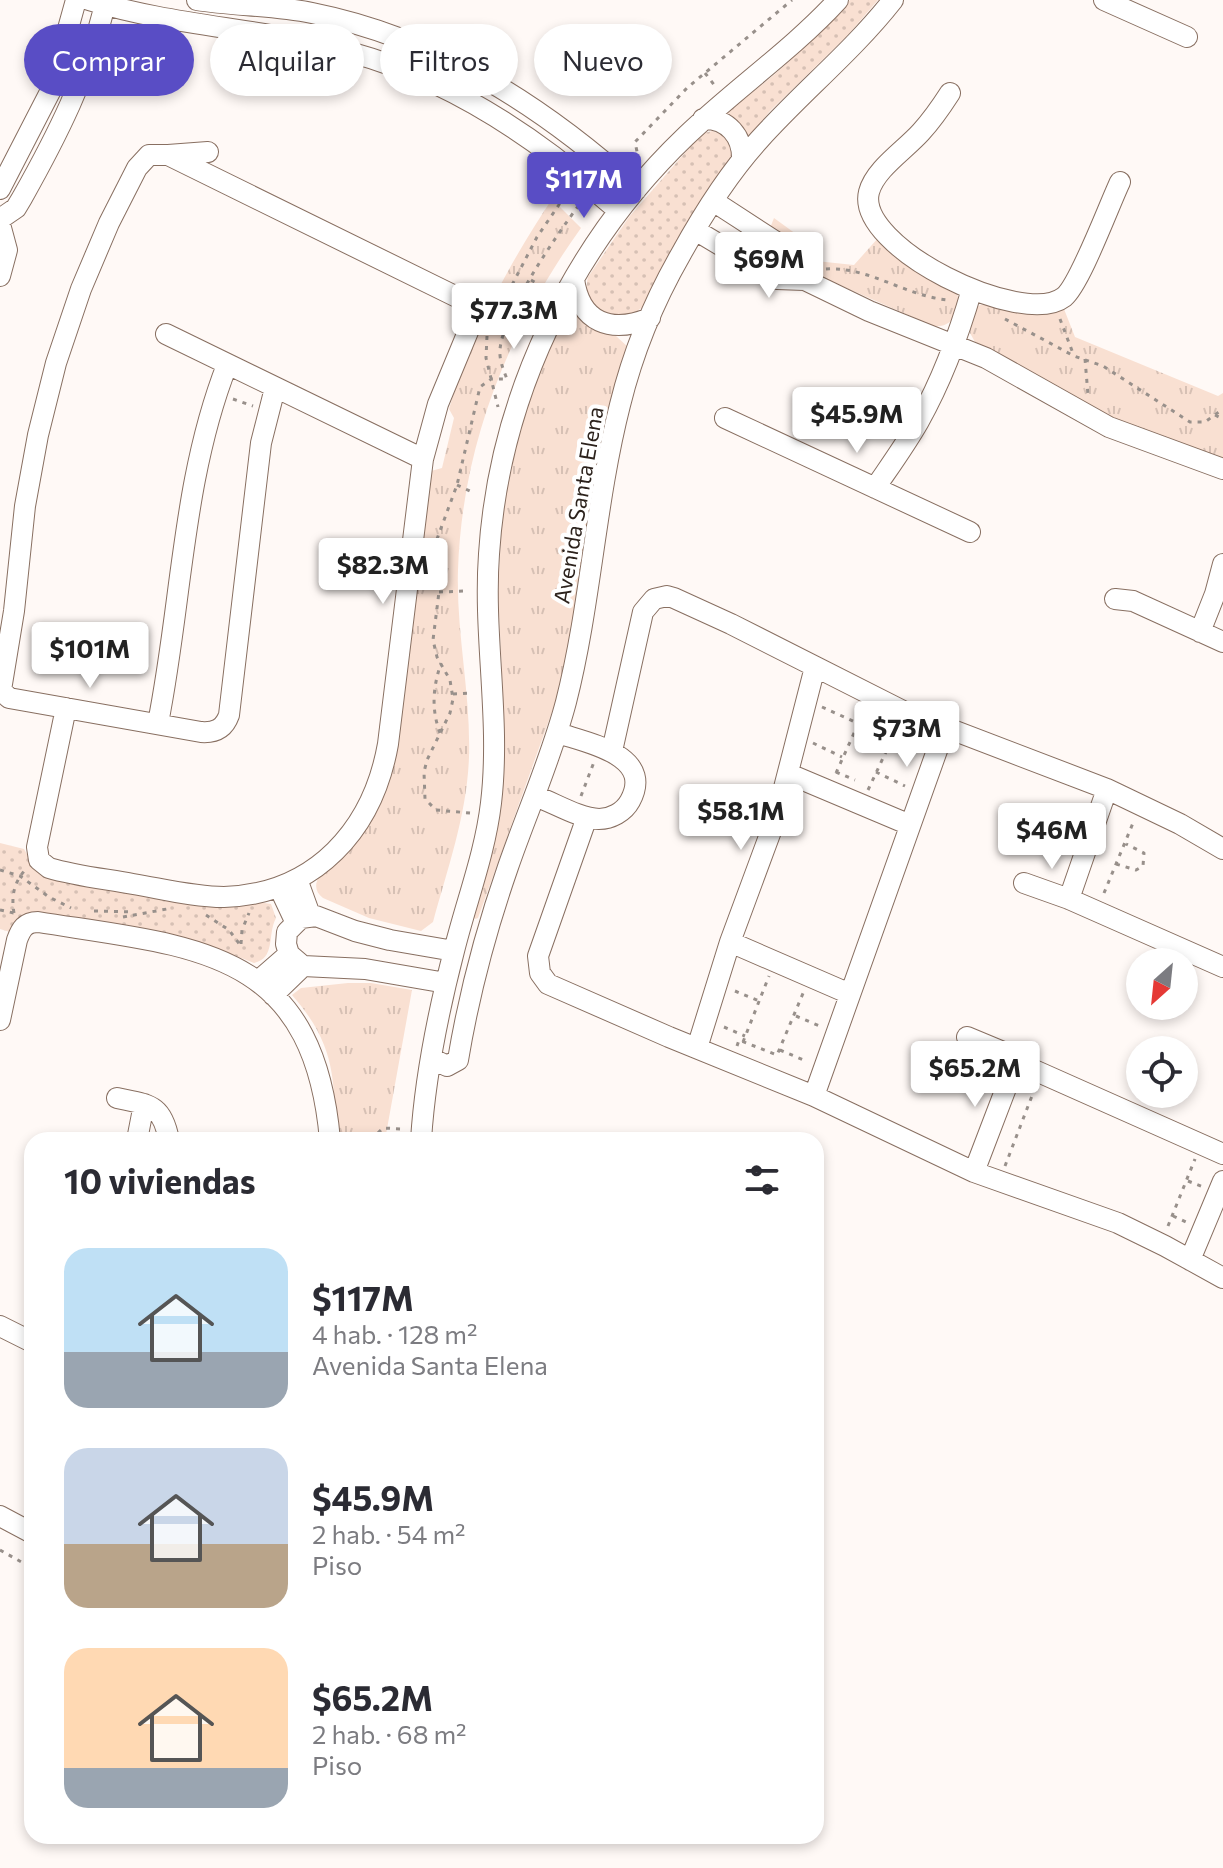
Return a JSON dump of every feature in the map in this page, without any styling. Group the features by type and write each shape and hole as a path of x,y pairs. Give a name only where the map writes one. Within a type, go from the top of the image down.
{"street":[{"path":"0,189 51,90 76,0"},
{"path":"197,0 290,9 332,17 374,29 467,67 533,107 636,190"},
{"path":"422,1132 431,1058 446,983 482,852 491,801 495,714 488,584 491,527 499,473 522,389 551,321 574,279 636,190 703,119 784,53 838,0"},
{"name":"Avenida Santa Elena","path":"431,1058 447,1066 458,1060 477,967 508,867 558,733 579,643 613,436 629,373 650,318 695,230 742,160 893,0"},
{"path":"1104,0 1128,5 1187,37"},
{"path":"0,276 7,250 0,222 16,208 58,131 88,66 97,2 210,27"},
{"path":"263,6 265,24"},
{"path":"281,24 290,9"},
{"path":"364,57 447,89 495,116 579,177 619,211"},
{"path":"950,93 934,118 880,174 872,186 868,202 875,221 894,242 971,295 1028,304 1054,303 1065,296 1074,285 1120,182"},
{"path":"703,119 720,121 732,129 741,143 742,160"},
{"path":"208,152 155,153 140,163 103,236 63,340 46,399 31,472 1,690 9,698 207,732 218,730 227,721 255,486 272,397"},
{"path":"66,708 37,847 39,860 55,870 201,896 229,897 279,886 330,855 355,829 380,781 393,708 423,459 438,404 472,322 472,311 467,303 168,155"},
{"path":"713,201 790,251 798,261 805,280"},
{"path":"695,230 777,279 805,280 869,311 1011,371 1089,417 1137,439 1223,469"},
{"path":"574,279 583,308 603,323 621,326 650,318"},
{"path":"875,488 918,422 953,345 971,295"},
{"path":"166,334 227,365 272,397 423,459"},
{"path":"158,723 175,625 187,517 201,447 227,365"},
{"path":"725,418 970,532"},
{"path":"1200,632 1223,564"},
{"path":"605,749 643,612 654,599 674,598 889,704 1107,789 1223,849"},
{"path":"1115,599 1133,601 1223,642"},
{"path":"697,1048 716,983 764,854 789,774 815,667"},
{"path":"814,1096 945,728"},
{"path":"535,796 602,819 626,807 631,799 634,781 630,766 620,755 558,733"},
{"path":"789,774 910,825"},
{"path":"1069,899 1107,789"},
{"path":"582,814 538,956 540,973 554,987 814,1096 974,1172 1095,1214 1160,1243 1223,1278"},
{"path":"1024,883 1069,899 1223,967"},
{"path":"279,886 302,918 390,940 454,951"},
{"path":"296,960 286,939 302,918"},
{"path":"0,1020 18,921 91,921 193,949 260,983 291,1017 311,1054 322,1091 329,1132"},
{"path":"730,942 850,994"},
{"path":"260,983 296,960 446,983"},
{"path":"967,1037 1223,1154"},
{"path":"974,1172 1016,1062"},
{"path":"117,1098 154,1108 164,1118 167,1132"},
{"path":"139,1132 144,1104"},
{"path":"1190,1260 1223,1181"},
{"path":"0,1326 24,1338"},
{"path":"0,1516 24,1529"}],"path":[{"path":"639,161 636,139 669,105 792,0"},
{"path":"705,73 715,86"},
{"path":"499,413 485,352 490,328 537,237 579,177"},
{"path":"470,813 436,810 425,799 424,772 450,713 453,694 433,640 439,592 437,539 457,485 478,391 483,383 491,379 507,379 501,363 503,336 530,280 579,205"},
{"path":"805,280 826,269 846,270 934,299 971,295"},
{"path":"530,280 549,290"},
{"path":"1054,303 1074,356"},
{"path":"1003,318 1074,356 1103,366 1190,422 1201,423 1223,409"},
{"path":"1085,359 1089,417"},
{"path":"216,393 256,407 272,397"},
{"path":"1215,415 1223,419"},
{"path":"457,485 474,493"},
{"path":"439,592 466,591"},
{"path":"440,733 435,722 433,700 441,663"},
{"path":"453,694 472,693"},
{"path":"807,700 934,758"},
{"path":"828,790 858,724"},
{"path":"799,736 843,758"},
{"path":"862,804 892,739"},
{"path":"582,814 605,749"},
{"path":"876,772 922,793"},
{"path":"1097,911 1141,804"},
{"path":"1116,864 1136,870 1145,862 1146,856 1142,851 1125,843"},
{"path":"18,921 13,893 20,876 39,860"},
{"path":"0,870 20,876 58,902 78,910"},
{"path":"241,946 244,921 279,886"},
{"path":"91,921 177,909"},
{"path":"0,910 18,921"},
{"path":"197,912 218,921 241,946 260,983"},
{"path":"91,921 138,913"},
{"path":"743,1042 775,962"},
{"path":"731,1060 739,1040 777,1055 811,977"},
{"path":"716,983 759,1001"},
{"path":"794,1015 837,1034"},
{"path":"705,1019 745,1036"},
{"path":"779,1050 824,1069"},
{"path":"999,1182 1041,1073"},
{"path":"379,1132 383,1128 402,1129"},
{"path":"1160,1243 1201,1144"},
{"path":"0,1550 24,1564"}],"green space":[{"path":"850,0 878,0 847,36 770,111 743,145 723,113 790,61"},
{"path":"712,131 729,136 733,156 644,306 632,315 608,316 590,300 588,277 629,217 697,139"},
{"path":"552,199 581,228 555,266 511,347 480,433 469,478 461,524 458,570 469,733 465,799 433,922 421,931 369,918 323,898 316,885 320,875 364,830 431,471 442,468 454,418 449,409 458,381 493,300"},
{"path":"774,218 807,242 816,261 854,265 879,237 956,291 958,311 946,324 933,326 819,276 812,270 800,246 770,228"},
{"path":"990,304 1036,313 1064,309 1075,337 1218,396 1223,393 1223,461 1097,414 975,342 970,333 972,311 980,305"},
{"path":"572,306 592,329 616,336 628,347 558,695 478,918 475,919 473,916 503,763 498,594 502,514 519,433 538,375"},
{"path":"0,843 24,849 34,866 271,904 276,918 268,951 254,963 211,946 148,931 10,932 0,929"},
{"path":"371,983 412,990 386,1132 336,1132 330,1063 317,1030 292,995 301,988"}]}
